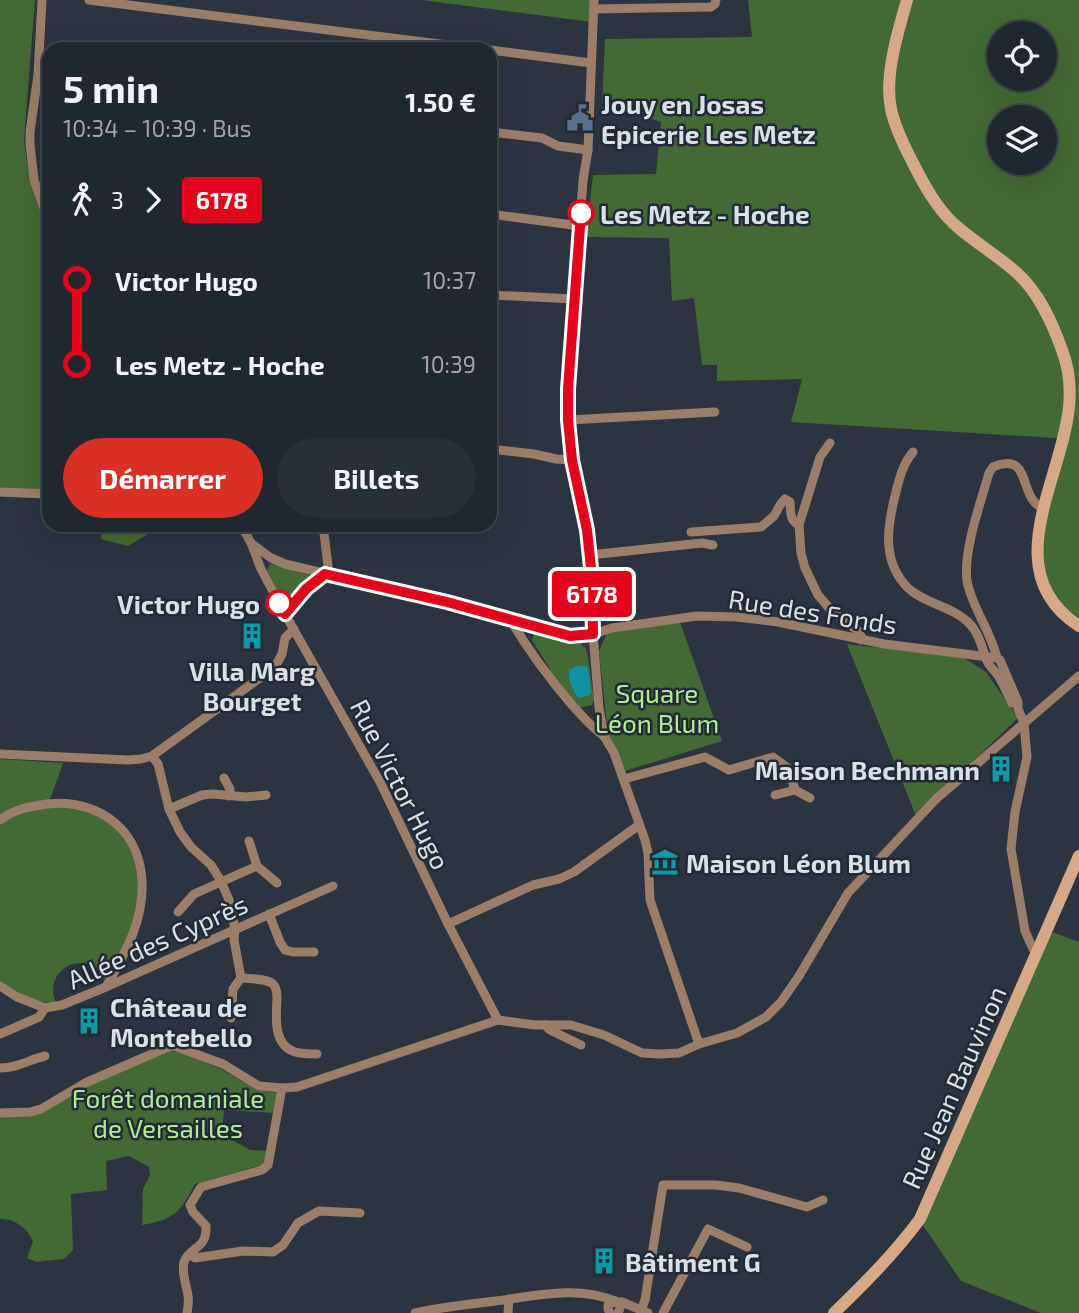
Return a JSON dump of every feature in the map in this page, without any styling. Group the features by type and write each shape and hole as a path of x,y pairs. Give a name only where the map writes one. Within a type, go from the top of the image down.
{"main road":[{"path":"907,0 898,32 889,86 891,109 904,144 941,210 961,230 1017,274 1035,293 1066,362 1069,407 1043,508 1037,551 1041,578 1048,595 1055,606 1079,626"},
{"name":"Rue Jean Bauvinon","path":"834,1313 884,1264 920,1219 1079,856"}],"street":[{"path":"42,0 38,75 30,144 34,180 42,202"},
{"path":"89,0 424,42"},
{"path":"699,1044 650,900 645,840 614,753 604,736 593,634 590,555 572,460 568,389 583,180 588,150 594,4 711,7 716,0"},
{"path":"497,51 591,63"},
{"path":"38,75 42,75"},
{"path":"497,133 542,138 558,146 588,150"},
{"path":"497,215 580,226"},
{"path":"497,295 575,299"},
{"path":"568,420 715,412"},
{"path":"830,443 820,457 799,525 801,552 815,589 830,609 858,631 861,640"},
{"path":"497,450 534,454 556,460 572,460"},
{"path":"913,452 905,462 890,518 888,533 891,561 908,588 920,597 967,620 975,630 988,663 1018,709"},
{"path":"1037,951 1033,949 1025,931 1011,849 1015,812 1027,757 1024,723 1018,702 977,612 967,580 967,561 989,473 993,467 1015,464 1032,499 1037,506 1043,508"},
{"path":"0,492 42,494"},
{"path":"691,532 761,527 774,516 785,499 790,502 792,521 799,525"},
{"path":"245,532 251,542 271,558 261,569"},
{"path":"285,614 306,589 325,574 328,566 324,532"},
{"name":"Rue Victor Hugo","path":"251,542 261,569 285,614 380,782 448,924 498,1020"},
{"path":"590,555 702,543 713,545"},
{"name":"Rue des Fonds","path":"271,558 285,564 447,602 570,636 685,618 726,616 778,622 861,640 997,658"},
{"path":"510,619 548,677 596,731 604,736"},
{"path":"526,643 527,637 536,626"},
{"path":"0,754 128,760 152,756 275,667 280,660 285,638 294,628"},
{"path":"0,1113 41,1109 85,1083 174,1046 223,1064 259,1086 282,1088 297,1087 498,1020 571,1025 604,1035 642,1053 660,1054 678,1053 737,1033 766,1017 781,1002 848,893 936,799 1079,676"},
{"path":"580,714 599,708"},
{"path":"152,756 158,764 169,809 180,832 191,847 211,865 229,900 241,978 233,989 231,1018"},
{"path":"624,779 705,757 729,770 773,757 789,769 794,790"},
{"path":"224,778 230,789 229,796"},
{"path":"775,795 794,790 810,797"},
{"path":"169,809 202,795 267,795"},
{"path":"0,820 14,812 38,805 72,804 103,814 122,829 134,845 142,879 141,907 128,946 106,987"},
{"path":"448,924 533,885 559,879 573,872 639,825"},
{"path":"249,841 257,866 277,883"},
{"path":"178,912 194,894 257,866"},
{"name":"Allée des Cyprès","path":"0,1034 38,1017 45,1008 62,1005 106,987 333,886"},
{"path":"269,914 285,950 314,952"},
{"path":"241,978 268,981 275,985 276,1018 279,1037 284,1046 295,1052 317,1054"},
{"path":"0,986 17,998 45,1008"},
{"path":"545,1025 581,1045"},
{"path":"0,1068 21,1066 45,1056"},
{"path":"187,1313 184,1262 204,1242 207,1235 206,1226 190,1205 201,1187 268,1166 282,1088"},
{"path":"641,1310 645,1300 663,1185 739,1188 807,1207 822,1200"},
{"path":"190,1255 195,1258 243,1251 272,1252 284,1245 298,1223 319,1211 360,1213"},
{"path":"663,1313 708,1228 747,1247"},
{"path":"415,1313 569,1293 598,1296 611,1307 641,1310"},
{"path":"508,1313 509,1299"},
{"path":"611,1307 621,1306 622,1313 641,1310"}],"green space":[{"path":"0,0 35,0 24,140 29,176 42,210 42,499 0,496"},
{"path":"422,0 593,0 592,22"},
{"path":"748,0 1079,0 1079,618 1061,607 1041,569 1044,527 1068,441 1056,438 791,422 802,379 717,381 717,365 702,365 694,298 672,301 669,238 586,237 593,175 656,174 661,122 650,118 652,109 637,106 636,113 602,104 605,39 752,37"},
{"path":"102,532 151,532 128,546 101,539"},
{"path":"270,564 310,575 310,580 292,600 283,601 267,570"},
{"name":"Square Léon Blum","path":"680,622 722,741 625,771 608,735 599,651 607,633"},
{"path":"538,631 581,643 587,650 594,700 592,705 579,708 549,675 550,669 532,640 534,633"},
{"path":"847,644 964,658 986,672 1018,718 916,816"},
{"path":"0,759 63,763 50,800 10,809 0,815"},
{"path":"54,806 81,809 101,817 116,829 128,844 134,861 138,899 128,938 104,980 97,970 88,964 69,966 61,971 55,980 53,991 56,1003 48,1003 20,994 0,982 0,824 15,814"},
{"path":"1052,932 1079,942 1079,1313 1041,1313 961,1281 922,1224"},
{"name":"Forêt domaniale de Versailles","path":"170,1051 182,1053 221,1069 257,1090 277,1093 274,1113 224,1110 222,1134 250,1150 268,1151 265,1164 195,1184 175,1213 142,1225 143,1189 150,1175 149,1167 129,1156 106,1161 107,1190 71,1194 73,1250 64,1259 36,1262 27,1258 33,1241 31,1237 15,1222 0,1219 0,1117 32,1116 87,1086"}],"water":[{"path":"577,666 588,668 591,692 590,695 579,698 571,685 569,674 569,670"}],"bus line":[{"name":"6178","path":"279,603 285,614 306,589 325,574 447,602 570,636 593,634 592,577 587,530 572,460 568,420 581,213"}],"place":[{"name":"Jouy en Josas Epicerie Les Metz","path":"580,118"},
{"name":"Les Metz - Hoche","path":"581,213"},
{"name":"Victor Hugo","path":"279,603"},
{"name":"Villa Marg Bourget","path":"252,636"},
{"name":"Maison Bechmann","path":"1001,769"},
{"name":"Maison Léon Blum","path":"665,862"},
{"name":"Château de Montebello","path":"89,1021"},
{"name":"Bâtiment G","path":"604,1261"}]}
